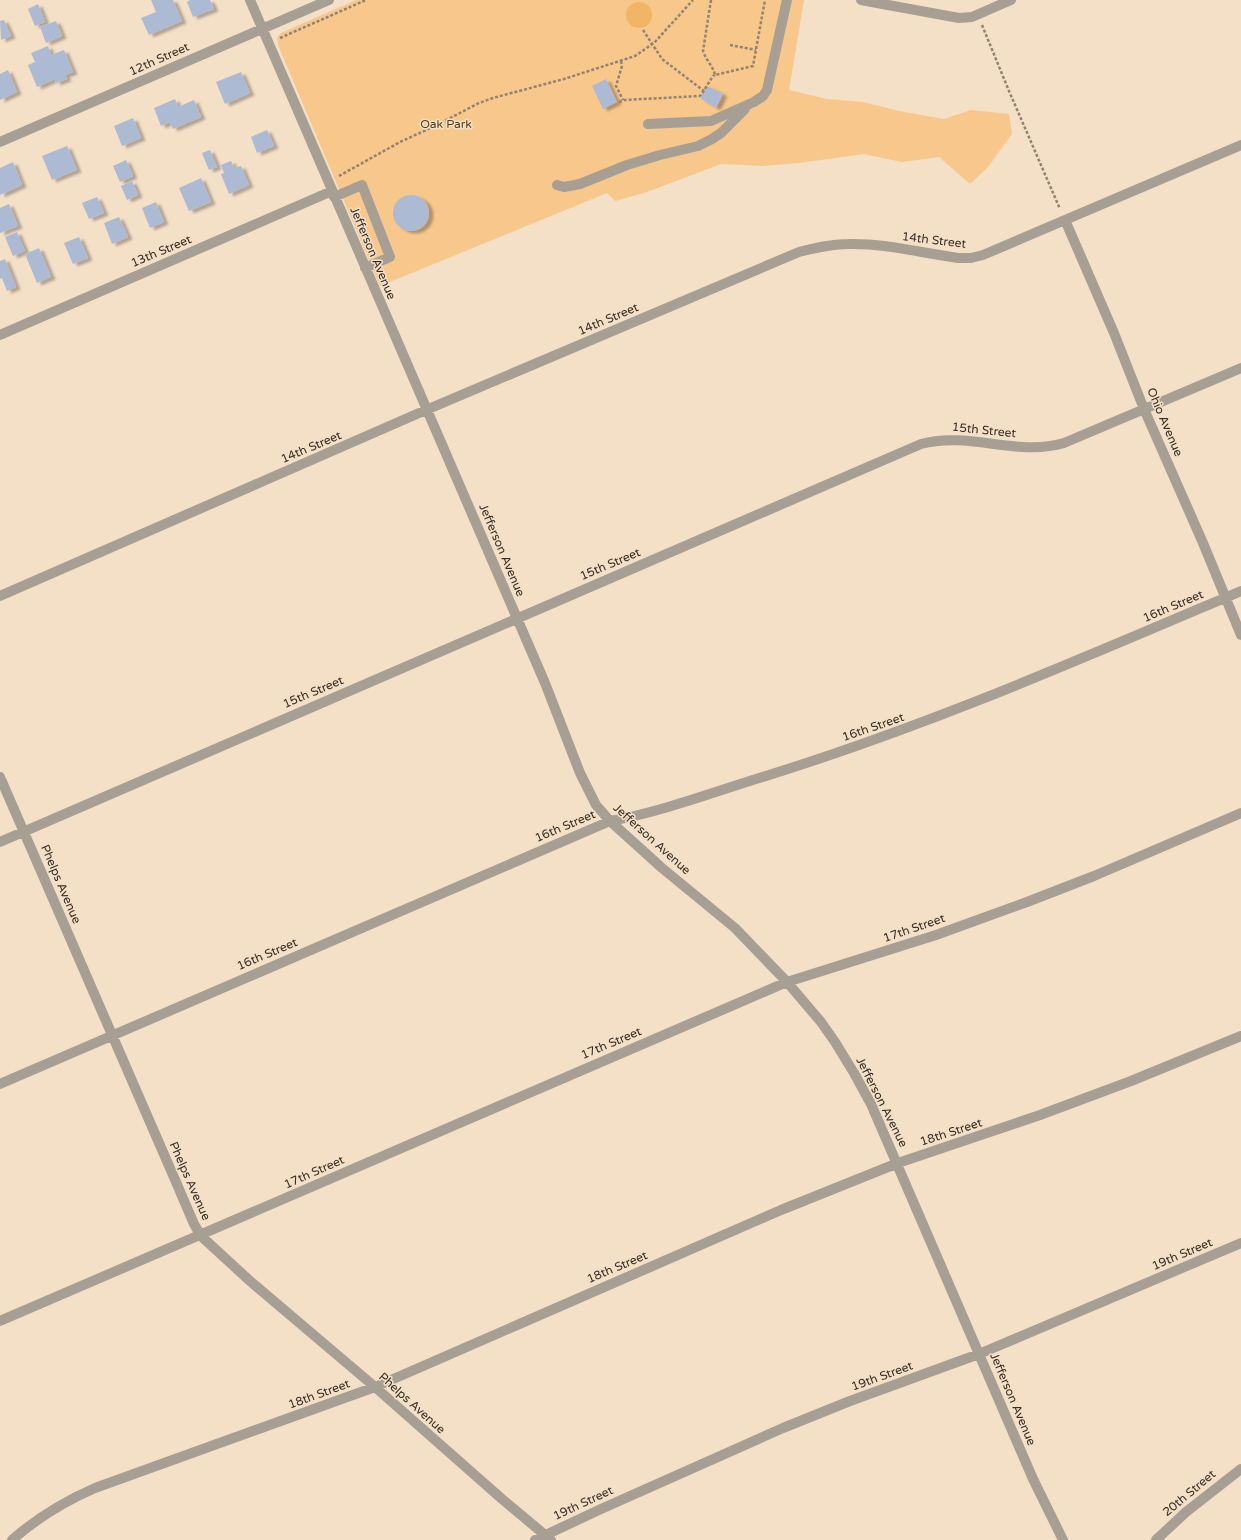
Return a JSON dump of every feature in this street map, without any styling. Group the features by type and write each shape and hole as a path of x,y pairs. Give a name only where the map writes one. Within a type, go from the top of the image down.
{"street":[{"name":"Jefferson Avenue","path":"250,0 545,683 580,773 596,805 610,821 662,868 735,928 787,982 821,1022 854,1073 871,1104 898,1163 1033,1479 1063,1540"},
{"name":"12th Street","path":"0,142 329,0"},
{"path":"648,124 711,121 763,96 767,90 787,0"},
{"path":"861,0 959,18 978,14 1011,0"},
{"path":"557,185 564,187 580,184 608,174 628,164 698,146 721,133 749,104"},
{"name":"14th Street","path":"0,596 426,410 799,252 822,246 847,244 874,245 958,258 971,258 983,255 1241,145"},
{"name":"13th Street","path":"0,335 333,194 362,185 390,257 365,268"},
{"name":"Ohio Avenue","path":"1065,220 1241,635"},
{"name":"15th Street","path":"0,842 921,444 932,441 958,440 1027,448 1053,447 1241,368"},
{"name":"16th Street","path":"0,1084 610,821 672,806 787,770 912,727 1035,679 1241,591"},
{"name":"Phelps Avenue","path":"0,777 191,1217 201,1236 260,1290 375,1387 490,1489 548,1538"},
{"name":"17th Street","path":"0,1321 201,1236 787,982 915,942 1020,905 1094,876 1241,813"},
{"name":"18th Street","path":"12,1540 41,1516 73,1498 95,1488 375,1387 702,1244 898,1163 1040,1115 1131,1081 1241,1036"},
{"name":"19th Street","path":"535,1540 548,1538 600,1509 783,1428 979,1354 1241,1243"},
{"name":"20th Street","path":"1156,1540 1186,1512 1241,1469"}],"path":[{"path":"268,43 366,0"},
{"path":"327,181 400,142 480,103 493,98 564,79 635,56 652,45 693,0"},
{"path":"711,0 704,56 714,70 715,76"},
{"path":"621,61 622,66 616,86 621,101 699,96 704,91 713,76 753,66 765,0"},
{"path":"978,14 1015,106 1065,220"},
{"path":"643,30 662,59 704,91"},
{"path":"730,46 756,50"}],"green space":[{"name":"Oak Park","path":"356,0 804,0 789,90 827,99 863,102 899,111 944,119 971,110 1009,114 1012,134 988,167 970,184 939,157 902,162 864,154 799,163 762,166 721,164 647,192 615,201 607,193 380,286 278,45 277,38 281,33"}],"shaded area":[{"path":"639,2 648,6 652,15 648,24 639,28 630,24 626,15 630,6"}],"building":[{"path":"151,0 173,0 182,21 149,35 141,18 156,12"},
{"path":"190,0 210,0 214,9 193,17 187,2"},
{"path":"38,4 45,22 35,26 28,9"},
{"path":"4,20 11,36 1,40 0,21"},
{"path":"56,21 62,36 46,43 40,27"},
{"path":"48,46 51,55 64,50 73,72 65,75 67,79 56,83 55,79 37,87 28,65 35,62 31,53"},
{"path":"8,70 17,92 0,100 0,74"},
{"path":"241,72 250,93 225,104 216,82"},
{"path":"606,79 617,102 603,109 592,86"},
{"path":"707,86 723,94 716,108 700,98"},
{"path":"175,99 178,107 194,100 201,117 173,129 170,122 161,126 154,108"},
{"path":"133,118 141,138 122,146 114,126"},
{"path":"267,130 274,146 257,153 251,137"},
{"path":"67,146 77,170 52,180 42,156"},
{"path":"210,150 217,167 209,170 202,153"},
{"path":"126,160 133,176 120,182 113,166"},
{"path":"231,161 234,168 241,166 249,185 229,194 221,174 224,173 221,165"},
{"path":"13,162 22,185 0,195 0,168"},
{"path":"201,178 211,202 189,211 179,188"},
{"path":"132,181 138,195 127,200 121,186"},
{"path":"415,195 424,200 428,206 428,220 424,226 415,231 407,231 398,226 394,220 393,209 398,200 404,196"},
{"path":"97,197 104,213 89,219 82,203"},
{"path":"156,202 164,222 150,228 142,208"},
{"path":"9,204 18,226 0,233 0,208"},
{"path":"119,217 128,237 112,244 104,223"},
{"path":"17,232 25,251 13,256 5,237"},
{"path":"79,237 88,258 73,264 64,243"},
{"path":"39,248 51,277 37,283 25,254"},
{"path":"5,259 16,287 7,291 2,278 0,279 0,261"}]}
